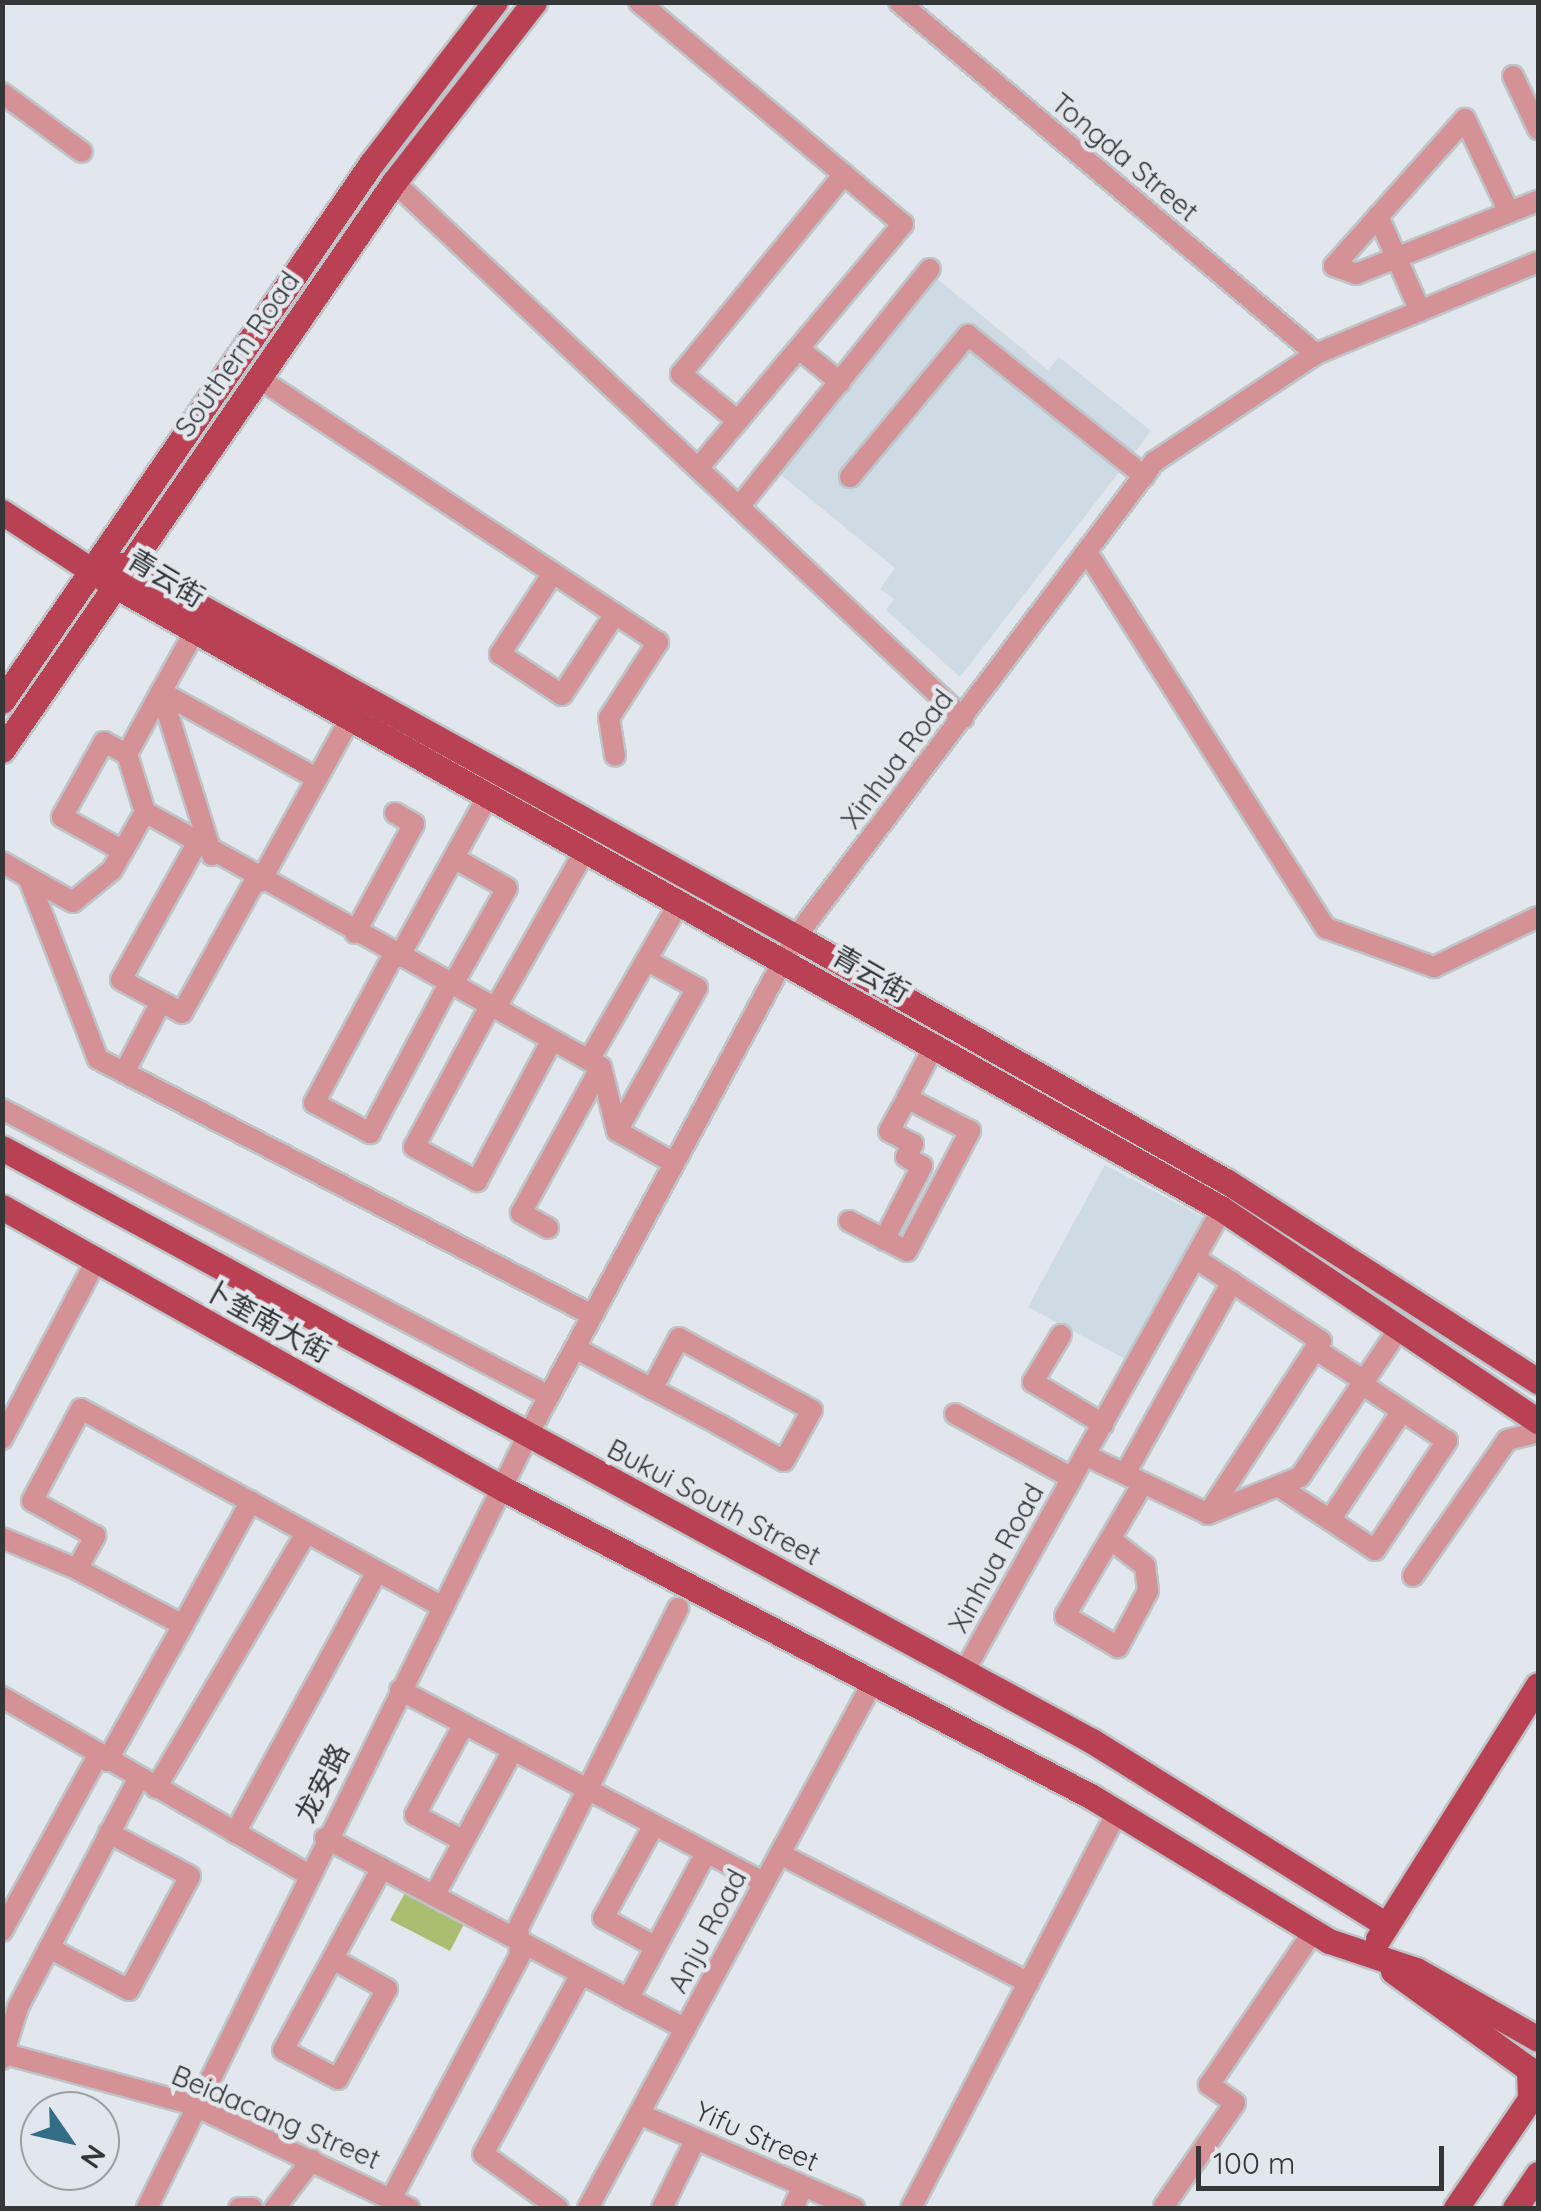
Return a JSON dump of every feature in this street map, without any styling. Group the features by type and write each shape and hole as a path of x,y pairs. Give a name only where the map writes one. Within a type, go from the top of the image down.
{"main road":[{"name":"Southern Road","path":"2,750 371,164 495,2"},
{"name":"Southern Road","path":"2,701 111,572 257,377 394,182 534,2"},
{"path":"2,512 111,572"},
{"name":"青云街","path":"111,572 196,630 680,901 790,948 935,1044 1222,1209 1538,1421"},
{"name":"青云街","path":"111,572 790,948 1226,1181 1538,1381"},
{"name":"Bukui South Street","path":"2,1148 964,1672 1386,1925"},
{"name":"卜奎南大街","path":"2,1206 502,1488"},
{"path":"502,1488 874,1680 1117,1813 1313,1932 1371,1950 1534,2037"},
{"path":"1371,1950 1538,1686"},
{"path":"1371,1950 1406,1984 1511,2049 1529,2069 1530,2099 1456,2208"},
{"path":"1515,2208 1538,2174"}],"street":[{"path":"639,2 903,224 698,468"},
{"name":"Tongda Street","path":"899,2 1316,354"},
{"path":"1513,76 1538,130"},
{"path":"2,93 82,152"},
{"path":"1509,212 1465,118 1334,266 1356,274 1538,201"},
{"path":"738,421 681,374 844,174"},
{"path":"394,182 963,718"},
{"path":"1378,216 1420,311"},
{"name":"Xinhua Road","path":"502,1488 790,948 1144,476 1316,354 1538,262"},
{"path":"739,507 930,269"},
{"path":"850,478 968,335 1144,476"},
{"path":"799,348 840,382"},
{"path":"257,377 658,642 608,718 615,756"},
{"path":"1087,552 1326,928 1434,967 1538,917"},
{"path":"552,573 500,654 562,695 615,614"},
{"path":"127,754 196,630"},
{"path":"161,692 316,778"},
{"path":"161,692 204,850 122,980 182,1013 351,718"},
{"path":"122,851 62,816 104,742 127,754 145,812 204,850 595,1063 616,1131 674,1163"},
{"path":"454,858 507,888 370,1133 314,1104 489,794"},
{"path":"2,862 73,902 122,851 145,812"},
{"path":"355,933 414,824 395,813"},
{"path":"552,1040 476,1180 414,1147 586,848"},
{"path":"28,877 98,1059 592,1316"},
{"path":"548,1228 521,1214 646,960 680,901"},
{"path":"616,1131 697,988 646,960"},
{"path":"124,1072 162,1002"},
{"path":"935,1044 890,1132 913,1144 906,1157 946,1178"},
{"path":"849,1221 907,1251 970,1132 906,1098"},
{"path":"2,1108 549,1396"},
{"path":"884,1240 922,1166"},
{"name":"Xinhua Road","path":"964,1672 1222,1209"},
{"path":"1195,1258 1321,1341 1208,1514"},
{"path":"2,1439 96,1260"},
{"path":"1110,1540 1145,1566 1148,1591 1118,1647 1065,1616 1110,1540 1134,1479 1232,1282"},
{"path":"1085,1456 1208,1514 1300,1477 1400,1327"},
{"path":"1061,1335 1033,1382 1102,1424"},
{"path":"575,1348 784,1460 812,1410 679,1338 652,1389"},
{"path":"1278,1486 1375,1550 1447,1441 1315,1349"},
{"path":"77,1569 95,1536 32,1501 81,1409 442,1607"},
{"path":"1330,1520 1402,1411"},
{"path":"955,1414 1072,1478"},
{"path":"1413,1576 1507,1440 1538,1432"},
{"name":"龙安路","path":"147,2208 191,2104 502,1488"},
{"path":"2,1931 183,1625 251,1501"},
{"path":"3,2055 49,1948 109,1833 147,1784 304,1534"},
{"path":"2,1538 77,1569 183,1625"},
{"path":"235,1833 377,1571"},
{"path":"401,2203 520,1955 518,1941 586,1788 678,1608"},
{"name":"Anju Road","path":"588,2208 874,1680"},
{"path":"400,1690 764,1883"},
{"path":"2,1697 308,1874"},
{"path":"464,1724 415,1814 464,1841"},
{"path":"434,1896 514,1750"},
{"path":"911,2208 1117,1813"},
{"path":"654,1825 602,1918 656,1947"},
{"path":"49,1948 129,1990 190,1876 109,1833"},
{"path":"325,1838 685,2029"},
{"path":"628,1998 706,1852"},
{"path":"780,1854 1029,1983"},
{"path":"333,1959 387,1989 338,2079 283,2050 382,1868"},
{"path":"1164,2206 1235,2103 1208,2084 1313,1932"},
{"path":"558,2208 484,2154 582,1974"},
{"name":"Beidacang Street","path":"3,2055 191,2104 401,2203"},
{"name":"Yifu Street","path":"639,2114 854,2208"},
{"path":"662,2208 696,2139"},
{"path":"275,2208 312,2160"},
{"path":"793,2208 803,2186"},
{"path":"240,2208 252,2208"}],"shaded area":[{"path":"935,277 1048,370 1059,357 1151,431 960,677 886,610 894,599 880,589 895,568 776,471"},
{"path":"1105,1165 1206,1219 1129,1361 1028,1307"}],"green space":[{"path":"405,1893 464,1924 450,1951 390,1920"}]}
